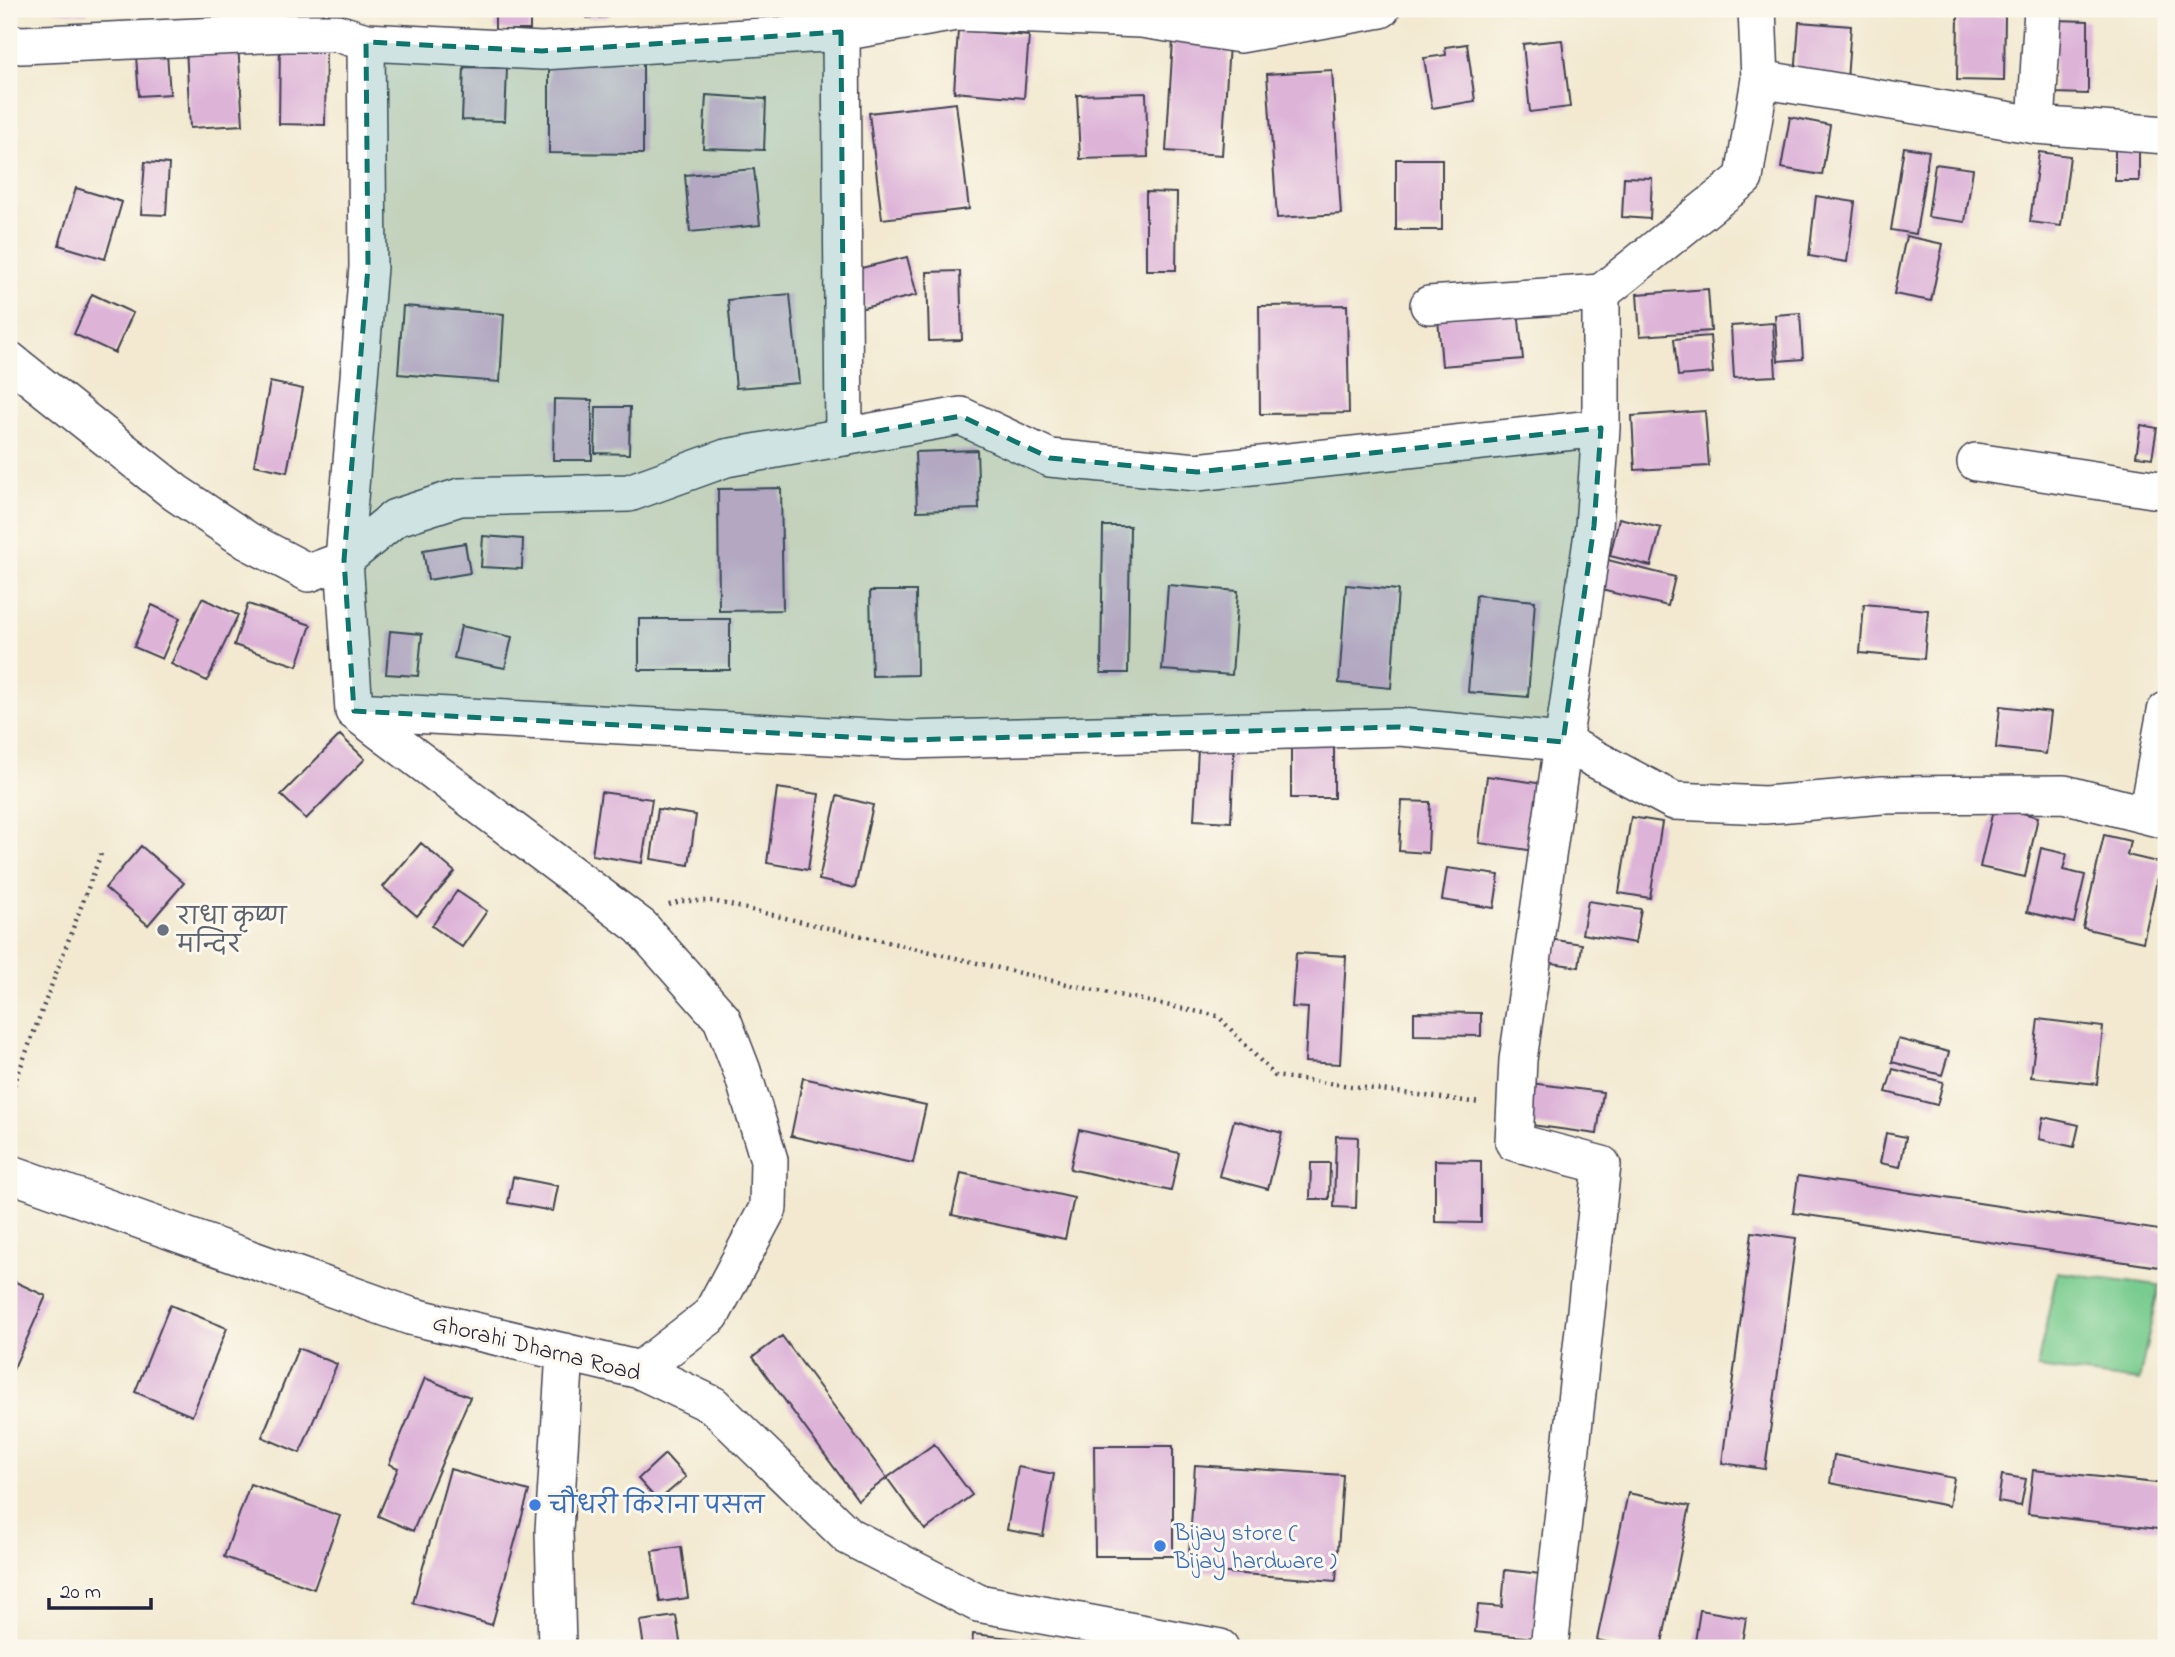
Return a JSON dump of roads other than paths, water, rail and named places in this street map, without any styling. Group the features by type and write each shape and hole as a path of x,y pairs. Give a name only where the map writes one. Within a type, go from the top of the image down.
{"street":[{"path":"9,43 21,45 287,21 366,42 542,51 956,12 1141,19 1240,34 1381,9"},
{"path":"1429,305 1601,293 1744,178 1760,79 1757,9"},
{"path":"2036,125 2043,9"},
{"path":"839,21 844,437"},
{"path":"366,42 368,267 344,560 354,711 641,927 722,1019 742,1070 769,1160 768,1208 711,1315 640,1370"},
{"path":"1760,79 2036,125 2166,135"},
{"path":"1549,1648 1602,1166 1514,1142 1518,1060 1594,526 1601,428 1601,293"},
{"path":"9,359 176,493 248,541 309,573 344,560 395,518 460,497 629,493 726,458 961,416 1050,458 1197,472 1601,428"},
{"path":"1976,462 2166,491"},
{"path":"354,711 907,740 1400,727 1563,742 1674,801 1765,805 1882,795 2064,794 2157,818 2166,711"},
{"name":"Ghorahi Dharna Road","path":"9,1173 410,1316 640,1370 713,1405 848,1536 978,1604 1220,1648"},
{"path":"557,1648 554,1531 565,1352"}],"place":[{"name":"राधा कृष्ण मन्दिर","path":"163,930"},
{"name":"चौधरी किराना पसल","path":"535,1505"},
{"name":"Bijay store ( Bijay hardware )","path":"1160,1546"}]}
